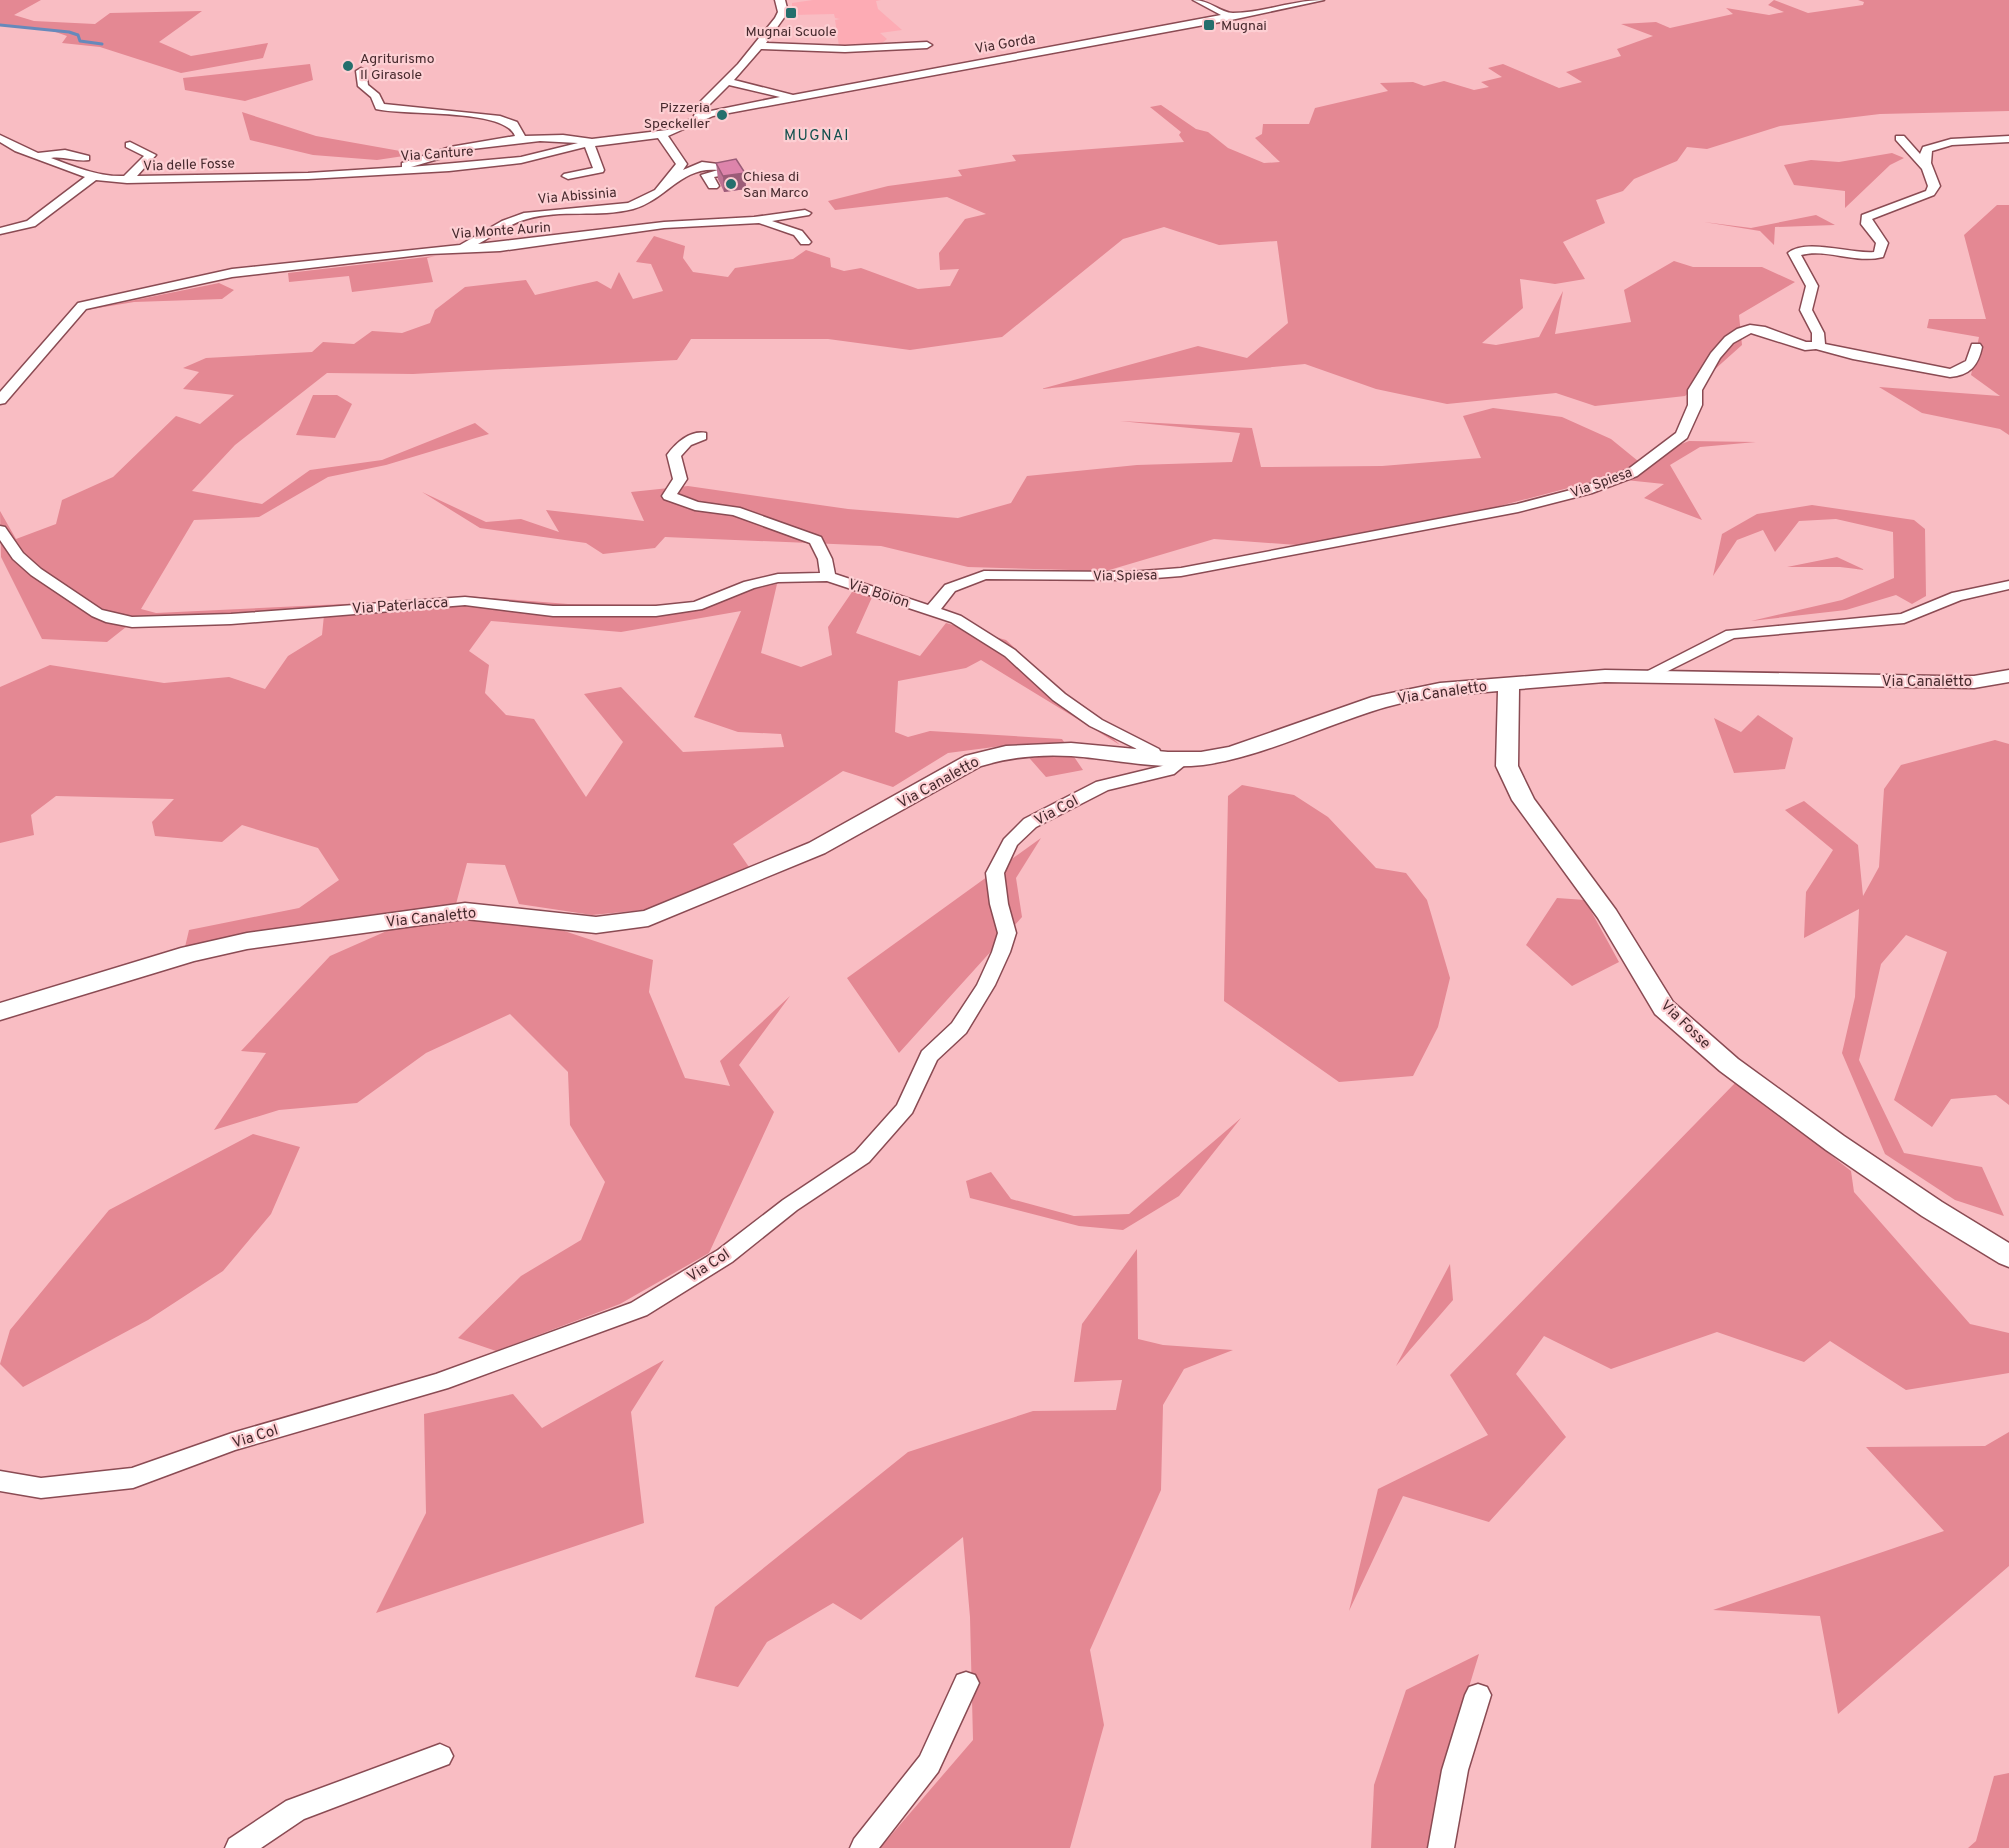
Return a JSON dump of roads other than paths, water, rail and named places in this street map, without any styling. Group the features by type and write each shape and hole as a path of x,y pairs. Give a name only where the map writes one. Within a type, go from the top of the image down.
{"street":[{"path":"698,119 705,103 728,81 780,19 783,12 780,0"},
{"path":"1198,0 1231,17"},
{"path":"1268,0 1266,3 1276,8"},
{"name":"Via Gorda","path":"698,119 710,114 1319,0"},
{"path":"759,46 844,49 927,45"},
{"path":"361,71 363,86 375,96 380,107 491,117 512,123 519,130 521,139"},
{"path":"728,81 800,97"},
{"name":"Via Canture","path":"387,172 521,160 589,143 669,133 698,119"},
{"path":"660,134 682,164 670,179"},
{"name":"Via delle Fosse","path":"0,138 37,156 92,177 127,180 387,172"},
{"name":"Via Canture","path":"387,172 445,150 521,139 557,138 587,140 589,143"},
{"path":"1900,138 1926,167"},
{"path":"1816,345 1820,345 1818,333 1806,310 1812,286 1794,253 1809,249 1857,257 1879,255 1882,243 1867,224 1866,217 1930,193 1934,186 1926,167 1924,154 1927,149 1936,144 2009,138"},
{"path":"568,176 600,170 589,143"},
{"path":"127,180 151,155 130,145"},
{"path":"37,156 65,153 85,158"},
{"path":"670,179 702,165 730,168 732,171 707,175 713,186"},
{"path":"0,231 31,224 92,177"},
{"name":"Via Abissinia","path":"464,248 497,226 522,217 622,207 648,200 670,179"},
{"name":"Via Monte Aurin","path":"0,399 82,306 251,270 464,248 500,247 694,222 754,220 805,213"},
{"name":"Via Monte Aurin","path":"754,220 787,228 798,233 806,242"},
{"name":"Via Spiesa","path":"931,611 950,588 984,575 1012,573 1130,576 1181,572 1518,508 1587,489 1632,473 1664,452 1682,435 1695,405 1695,390 1715,356 1735,336 1750,329 1805,346 1816,345 1853,355 1950,373 1959,372 1972,363 1976,347"},
{"name":"Via Boion","path":"701,436 686,442 674,455 680,479 669,496 695,506 735,511 816,540 825,559 828,577 956,619 1010,653 1059,697 1096,723 1141,745 1153,752 1155,757"},
{"name":"Via Paterlacca","path":"0,530 18,556 36,572 62,587 97,613 111,619 132,622 231,620 465,601 553,611 656,611 697,606 749,585 778,578 828,577"},
{"path":"1646,676 1731,634 1904,618 1958,596 2009,585"},
{"name":"Via Canaletto","path":"0,1012 190,954 247,941 465,911 596,925 633,922 688,903 817,848 985,757 1014,751 1063,748 1183,760 1207,759 1233,753 1400,696 1440,689 1576,676 1974,682 2009,676"},
{"name":"Via Fosse","path":"1509,683 1507,765 1523,800 1608,915 1664,1008 1729,1065 1835,1143 1932,1209 2009,1256"},
{"name":"Via Col","path":"0,1481 41,1488 133,1478 232,1442 440,1382 556,1342 639,1309 725,1256 790,1205 862,1157 905,1108 929,1056 959,1028 986,985 1001,952 1007,933 999,904 995,873 1010,843 1030,824 1093,790 1168,770 1183,760"},
{"path":"863,1848 929,1764 966,1683"},
{"path":"1442,1848 1455,1770 1478,1695"},
{"path":"238,1848 295,1810 441,1756"}],"waterway":[{"path":"0,25 69,32 78,35 80,41 102,44"}],"place":[{"name":"Mugnai Scuole","path":"791,13"},
{"name":"Mugnai","path":"1209,25"},
{"name":"Agriturismo Il Girasole","path":"348,66"},
{"name":"Pizzeria Speckeller","path":"722,115"},
{"name":"Chiesa di San Marco","path":"731,184"}],"district":[{"name":"MUGNAI","path":"817,135"}]}
